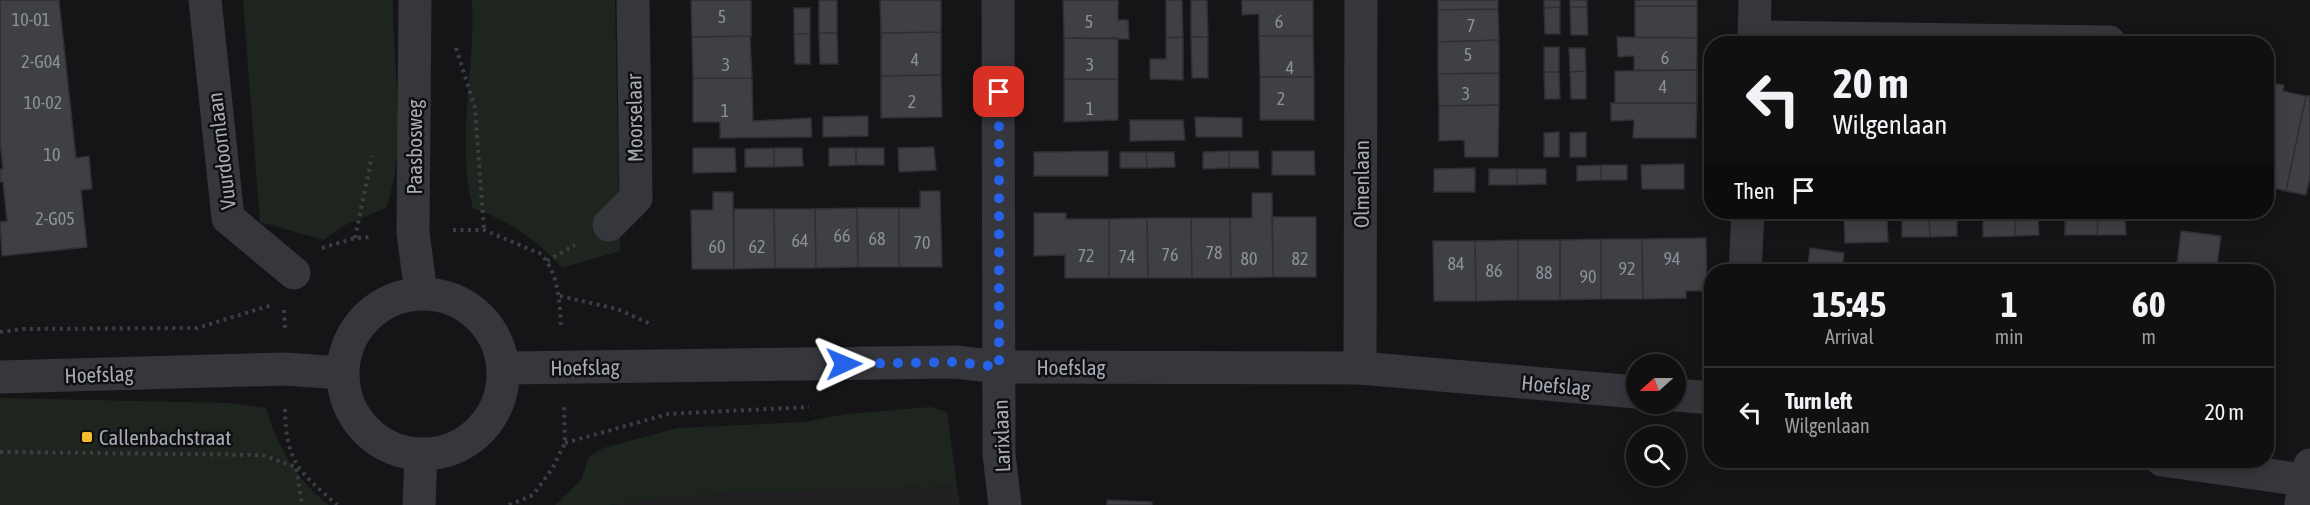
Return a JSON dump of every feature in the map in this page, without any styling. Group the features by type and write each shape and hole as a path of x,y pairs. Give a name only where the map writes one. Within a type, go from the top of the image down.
{"street":[{"name":"Vuurdoornlaan","path":"205,0 228,218 294,273"},
{"name":"Paasbosweg","path":"415,0 412,233 421,293"},
{"name":"Moorselaar","path":"609,225 636,198 633,0"},
{"name":"Larixlaan","path":"999,0 999,454 1005,505"},
{"name":"Olmenlaan","path":"1360,368 1361,0"},
{"path":"1754,36 1755,0"},
{"path":"1745,264 1748,219"},
{"path":"421,293 451,298 477,314 496,338 504,368 502,394 491,419 472,439 448,452 421,455 397,451 374,439 357,420 346,397 342,372 349,342 366,317 391,300 421,293"},
{"name":"Hoefslag","path":"504,368 956,362 999,367 1360,368 1626,391"},
{"name":"Hoefslag","path":"0,377 285,369 342,372"},
{"path":"1686,396 1704,397"},
{"path":"419,505 421,455"},
{"path":"2212,468 2306,483"}],"path":[{"path":"456,47 475,108 484,230"},
{"path":"0,332 23,329 197,328 276,304"},
{"path":"0,452 262,455 296,467 302,505"}],"shaded area":[{"path":"243,0 393,0 398,133 393,184 386,208 343,226 324,240 260,222"},
{"path":"472,0 615,0 620,251 562,268 543,248 522,232 473,208 466,157"},
{"path":"0,398 230,403 266,408 276,436 290,462 307,485 329,505 0,505"},
{"path":"931,407 947,412 957,486 703,494 610,505 555,505 581,480 589,457 603,448 678,428 804,422 846,414"},
{"path":"957,486 960,505 610,505 703,494"}],"building":[{"path":"0,0 59,0 76,158 89,156 92,189 81,190 87,247 2,256 0,222 7,221 3,182 0,182 0,169 3,169 0,143"},
{"path":"691,0 751,0 751,36 692,37"},
{"path":"819,0 837,0 837,33 819,33"},
{"path":"880,0 941,0 941,32 881,33"},
{"path":"1063,0 1118,0 1118,20 1128,20 1129,39 1064,38"},
{"path":"1166,0 1182,0 1183,37 1166,38"},
{"path":"1191,0 1207,0 1208,37 1191,37"},
{"path":"1242,0 1313,0 1313,36 1259,36 1259,14 1242,15"},
{"path":"1438,0 1498,0 1498,9 1438,10"},
{"path":"1544,0 1560,0 1560,7 1544,8"},
{"path":"1570,0 1587,0 1587,7 1570,7"},
{"path":"1635,0 1697,0 1697,6 1635,6"},
{"path":"1635,6 1697,6 1697,38 1635,37"},
{"path":"1560,7 1560,34 1545,34 1544,8"},
{"path":"1570,7 1587,7 1588,35 1571,35"},
{"path":"794,8 810,8 810,34 794,34"},
{"path":"1498,9 1499,40 1438,42 1438,10"},
{"path":"941,32 941,75 881,76 881,33"},
{"path":"819,33 837,33 838,64 820,64"},
{"path":"794,34 810,34 810,64 795,64"},
{"path":"750,36 752,78 693,78 692,37"},
{"path":"1259,36 1313,36 1314,77 1260,77"},
{"path":"1183,37 1183,80 1150,79 1150,59 1166,59 1166,38"},
{"path":"1191,37 1208,37 1208,78 1192,78"},
{"path":"1617,37 1697,38 1697,70 1634,70 1634,56 1618,57"},
{"path":"1064,38 1118,38 1118,79 1064,79"},
{"path":"1499,40 1499,73 1438,74 1438,42"},
{"path":"1544,47 1559,47 1559,72 1544,72"},
{"path":"1569,48 1585,48 1586,71 1570,72"},
{"path":"1697,70 1697,103 1615,103 1615,71"},
{"path":"1586,71 1586,99 1571,99 1570,72"},
{"path":"1544,72 1559,72 1560,99 1545,99"},
{"path":"1499,73 1499,105 1439,106 1438,74"},
{"path":"941,75 942,117 881,118 881,76"},
{"path":"1260,77 1314,77 1314,120 1260,120"},
{"path":"693,78 752,78 753,121 811,118 812,137 720,138 720,122 693,122"},
{"path":"1064,79 1118,79 1118,120 1064,122"},
{"path":"2274,83 2284,85 2283,91 2306,96 2286,191 2274,188"},
{"path":"2306,96 2310,96 2310,177 2306,195 2286,191"},
{"path":"1611,103 1697,103 1696,138 1633,138 1634,120 1611,121"},
{"path":"1499,105 1498,157 1465,157 1464,140 1439,141 1439,106"},
{"path":"868,116 868,136 823,137 823,117"},
{"path":"1195,117 1242,118 1242,137 1196,137"},
{"path":"1130,120 1183,120 1185,140 1130,141"},
{"path":"1559,132 1559,157 1544,157 1544,133"},
{"path":"1586,132 1586,157 1570,157 1570,133"},
{"path":"934,147 936,170 899,172 898,148"},
{"path":"693,148 735,148 736,172 693,173"},
{"path":"774,148 774,167 745,167 745,149"},
{"path":"774,148 802,148 803,166 774,167"},
{"path":"829,148 856,148 856,165 829,166"},
{"path":"856,148 884,148 884,165 856,165"},
{"path":"1108,151 1108,176 1034,176 1034,152"},
{"path":"1229,151 1258,151 1259,168 1229,168"},
{"path":"1229,151 1229,168 1203,169 1203,152"},
{"path":"1272,151 1314,151 1315,175 1272,175"},
{"path":"1120,152 1146,152 1147,168 1120,168"},
{"path":"1146,152 1174,152 1175,167 1147,168"},
{"path":"1684,164 1684,189 1642,189 1641,165"},
{"path":"1601,165 1601,180 1577,181 1577,166"},
{"path":"1601,165 1627,165 1627,180 1601,180"},
{"path":"1475,168 1475,192 1434,192 1434,169"},
{"path":"1489,169 1517,169 1517,185 1489,185"},
{"path":"1517,169 1546,169 1546,184 1517,185"},
{"path":"920,191 940,191 942,267 899,267 899,208 920,208"},
{"path":"713,192 733,192 734,269 692,269 691,210 713,210"},
{"path":"1252,193 1272,193 1273,277 1231,278 1230,218 1252,218"},
{"path":"857,208 899,208 899,267 858,267"},
{"path":"857,208 858,267 816,268 815,209"},
{"path":"734,209 774,209 775,268 734,269"},
{"path":"774,209 815,209 816,268 775,268"},
{"path":"1034,213 1066,213 1066,219 1109,219 1109,278 1065,278 1065,255 1034,256"},
{"path":"1272,217 1316,217 1316,277 1273,277"},
{"path":"1147,218 1191,218 1192,278 1148,278"},
{"path":"1147,218 1148,278 1109,278 1109,219"},
{"path":"1191,218 1230,218 1231,278 1192,278"},
{"path":"1887,219 1888,242 1845,243 1844,220"},
{"path":"1902,219 1929,219 1930,237 1902,237"},
{"path":"1929,219 1957,219 1957,236 1930,237"},
{"path":"1983,219 2016,219 2015,236 1983,237"},
{"path":"2016,219 2038,219 2039,235 2015,236"},
{"path":"2065,219 2098,220 2097,235 2065,235"},
{"path":"2098,220 2125,220 2126,235 2097,235"},
{"path":"2181,231 2221,236 2217,264 2177,264"},
{"path":"1706,238 1704,291 1686,291 1686,298 1643,299 1642,239"},
{"path":"1601,239 1601,299 1560,300 1560,240"},
{"path":"1601,239 1642,239 1643,299 1601,299"},
{"path":"1518,240 1560,240 1560,300 1518,300"},
{"path":"1518,240 1518,300 1476,301 1475,241"},
{"path":"1433,241 1475,241 1476,301 1434,301"},
{"path":"1810,248 1844,253 1843,264 1808,264"},
{"path":"1107,500 1152,502 1152,505 1107,505"}],"place":[{"name":"Callenbachstraat","path":"87,437"}],"route":[{"path":"844,364 956,362 999,367 999,92"}]}
